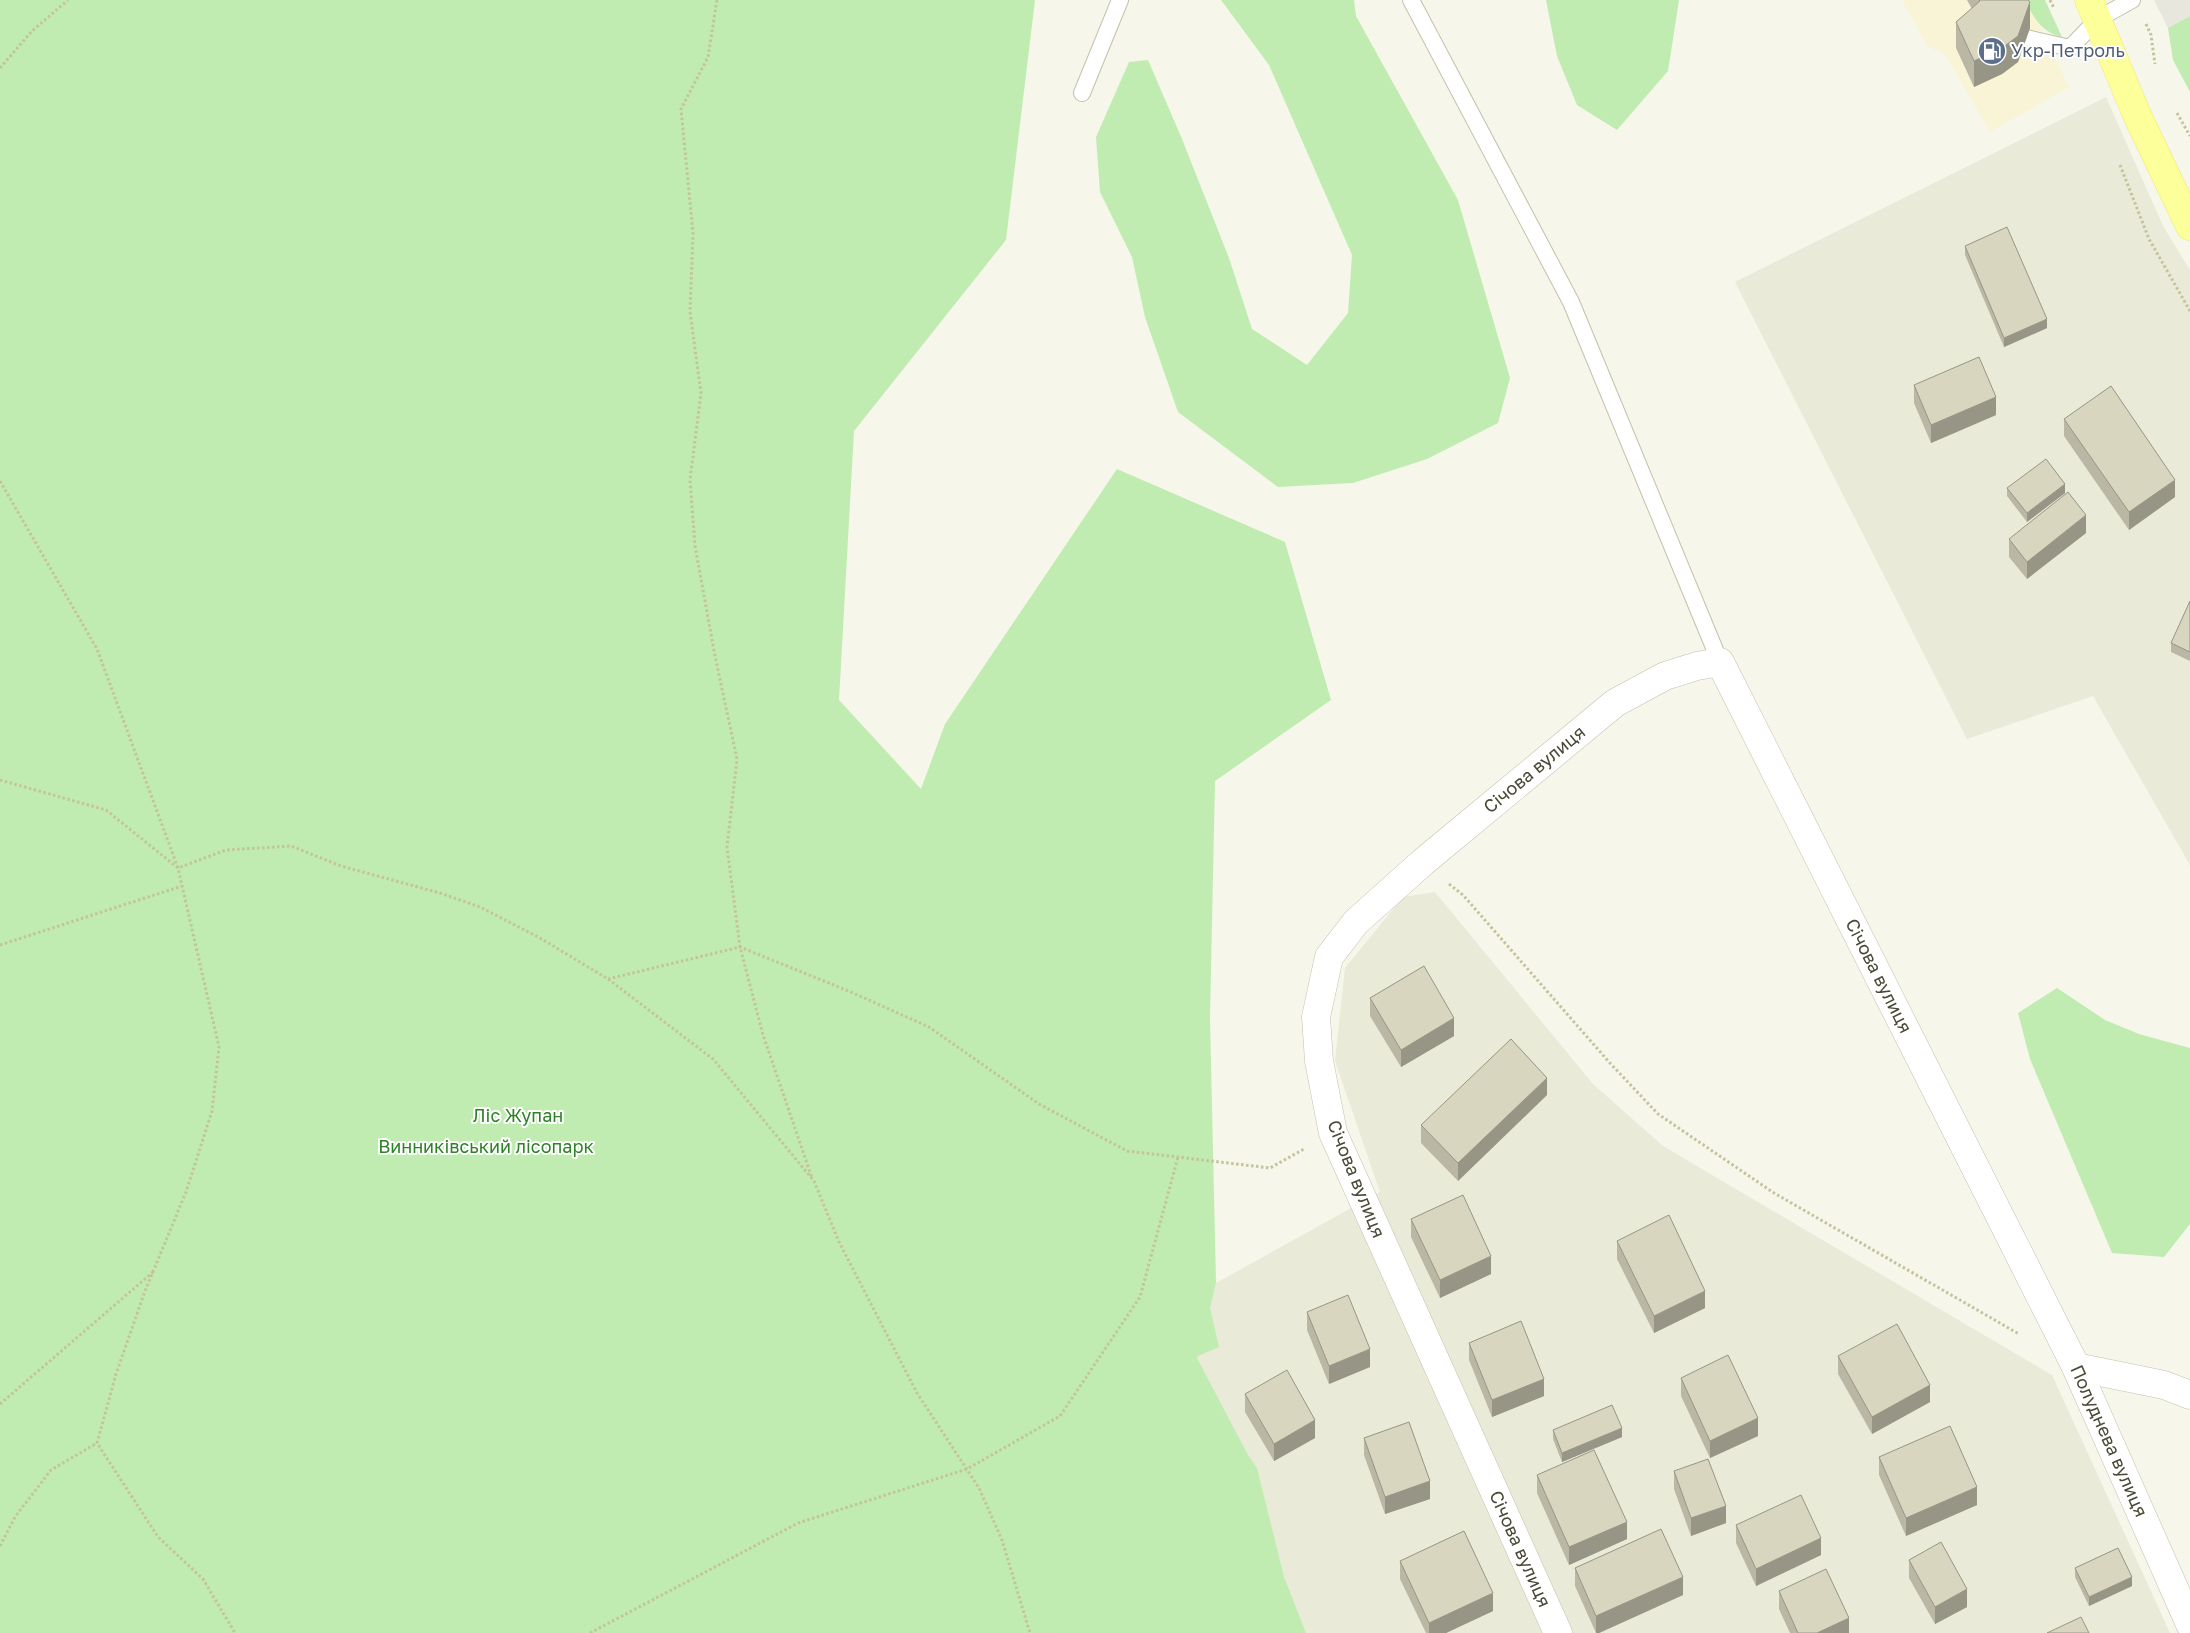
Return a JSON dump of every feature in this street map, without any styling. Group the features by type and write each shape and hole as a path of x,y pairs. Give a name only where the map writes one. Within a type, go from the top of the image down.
{"main road":[{"path":"2093,10 2137,114 2190,226"}],"street":[{"name":"Січова вулиця","path":"1558,1633 1333,1133 1318,1061 1316,1017 1329,957 1356,922 1423,862 1615,703 1665,676 1697,666 1720,662 2076,1367"},
{"name":"Полуднева вулиця","path":"2076,1367 2164,1385 2190,1395"},
{"name":"Полуднева вулиця","path":"2076,1367 2190,1624"}],"lane":[{"path":"1082,93 1120,0"},
{"path":"1411,0 1571,302 1720,662"},
{"path":"2026,38 2070,48 2093,10 2132,0"}],"path":[{"path":"0,68 32,31 68,0"},
{"path":"717,0 708,57 681,109 693,233 690,312 701,393 690,480 695,546 737,759 727,847 740,947 763,1035 814,1182 839,1242 917,1393 979,1488 1002,1540 1030,1633"},
{"path":"2143,18 2151,35 2158,72"},
{"path":"2173,106 2190,136"},
{"path":"2118,161 2149,239 2190,311"},
{"path":"0,481 97,649 178,868 219,1047 212,1111 186,1192 153,1271 116,1374 97,1443 51,1470 15,1517 0,1546"},
{"path":"0,780 106,810 178,868"},
{"path":"178,868 226,850 291,846 341,866 440,893 480,907 540,938 608,979 713,1060 814,1182"},
{"path":"1423,862 1463,895 1609,1062 1658,1114 1774,1193 2027,1338"},
{"path":"0,945 182,886"},
{"path":"608,979 740,947 851,992 929,1027 1038,1104 1126,1151 1270,1168 1333,1133"},
{"path":"590,1633 798,1523 966,1469 1060,1416 1140,1297 1178,1157"},
{"path":"0,1404 153,1271"},
{"path":"97,1443 158,1537 203,1579 234,1633"}],"shaded area":[{"path":"1902,0 2027,0 2069,87 1990,132 1945,54 1927,46"},
{"path":"2154,0 2190,0 2190,16 2168,28"},
{"path":"2106,97 2163,226 2190,270 2190,865 2093,696 1967,739 1735,282"},
{"path":"1435,892 1593,1084 1663,1146 2052,1375 2170,1633 1262,1633 1184,1409 1216,1283 1380,1192 1335,1061 1345,968 1403,897"}],"green space":[{"name":"Ліс Жупан","path":"0,0 1035,0 1006,240 854,431 839,700 921,789 945,724 1117,469 1285,542 1331,700 1215,781 1210,1018 1216,1283 1210,1308 1219,1347 1197,1358 1248,1455 1257,1468 1284,1577 1306,1633 0,1633"},
{"path":"1221,0 1354,0 1356,16 1458,200 1510,378 1498,423 1427,459 1353,483 1278,487 1178,412 1145,317 1132,257 1100,192 1096,137 1129,62 1148,60 1182,139 1229,258 1252,329 1307,365 1348,313 1352,255 1269,65"},
{"path":"1546,0 1679,0 1668,71 1617,130 1577,105 1557,56"},
{"path":"2025,0 2045,0 2062,37 2049,32 2039,23"},
{"path":"2190,16 2190,92 2173,60 2168,28"},
{"path":"2057,988 2105,1020 2139,1034 2190,1048 2190,1224 2164,1257 2112,1253 2030,1059 2018,1013"}],"building":[{"path":"1979,0 2028,0 2030,2 2018,36 2002,48 1974,61 1956,22"},
{"path":"2007,227 2047,319 2004,338 1965,246"},
{"path":"1979,357 1996,397 1931,425 1914,385"},
{"path":"2111,386 2175,480 2129,512 2064,419"},
{"path":"2046,459 2065,484 2027,513 2007,488"},
{"path":"2068,492 2086,515 2027,562 2009,539"},
{"path":"2190,601 2190,652 2171,643"},
{"path":"1424,966 1454,1018 1401,1050 1370,998"},
{"path":"1511,1039 1547,1078 1458,1163 1421,1125"},
{"path":"1463,1195 1491,1256 1440,1280 1411,1219"},
{"path":"1669,1215 1705,1291 1654,1316 1617,1241"},
{"path":"1348,1295 1370,1349 1329,1366 1307,1312"},
{"path":"1521,1321 1544,1379 1492,1400 1469,1343"},
{"path":"1897,1324 1930,1385 1872,1417 1838,1356"},
{"path":"1728,1355 1758,1418 1710,1441 1681,1378"},
{"path":"1287,1370 1315,1420 1274,1444 1245,1394"},
{"path":"1612,1405 1622,1428 1562,1453 1553,1430"},
{"path":"1409,1422 1430,1481 1385,1497 1364,1438"},
{"path":"1950,1426 1977,1487 1906,1518 1879,1457"},
{"path":"1594,1450 1627,1522 1569,1547 1537,1475"},
{"path":"1708,1459 1726,1506 1691,1518 1674,1471"},
{"path":"1801,1495 1821,1538 1756,1569 1736,1525"},
{"path":"1661,1529 1683,1577 1596,1616 1575,1568"},
{"path":"1464,1531 1493,1593 1429,1623 1400,1561"},
{"path":"1941,1542 1967,1589 1935,1607 1909,1560"},
{"path":"2118,1548 2132,1577 2089,1597 2075,1568"},
{"path":"1826,1569 1849,1618 1817,1633 1798,1633 1779,1591"},
{"path":"2081,1617 2089,1633 2047,1633"}],"place":[{"name":"Укр-Петроль","path":"1992,51"}],"park label":[{"name":"Винниківський лісопарк","path":"486,1147"}]}
